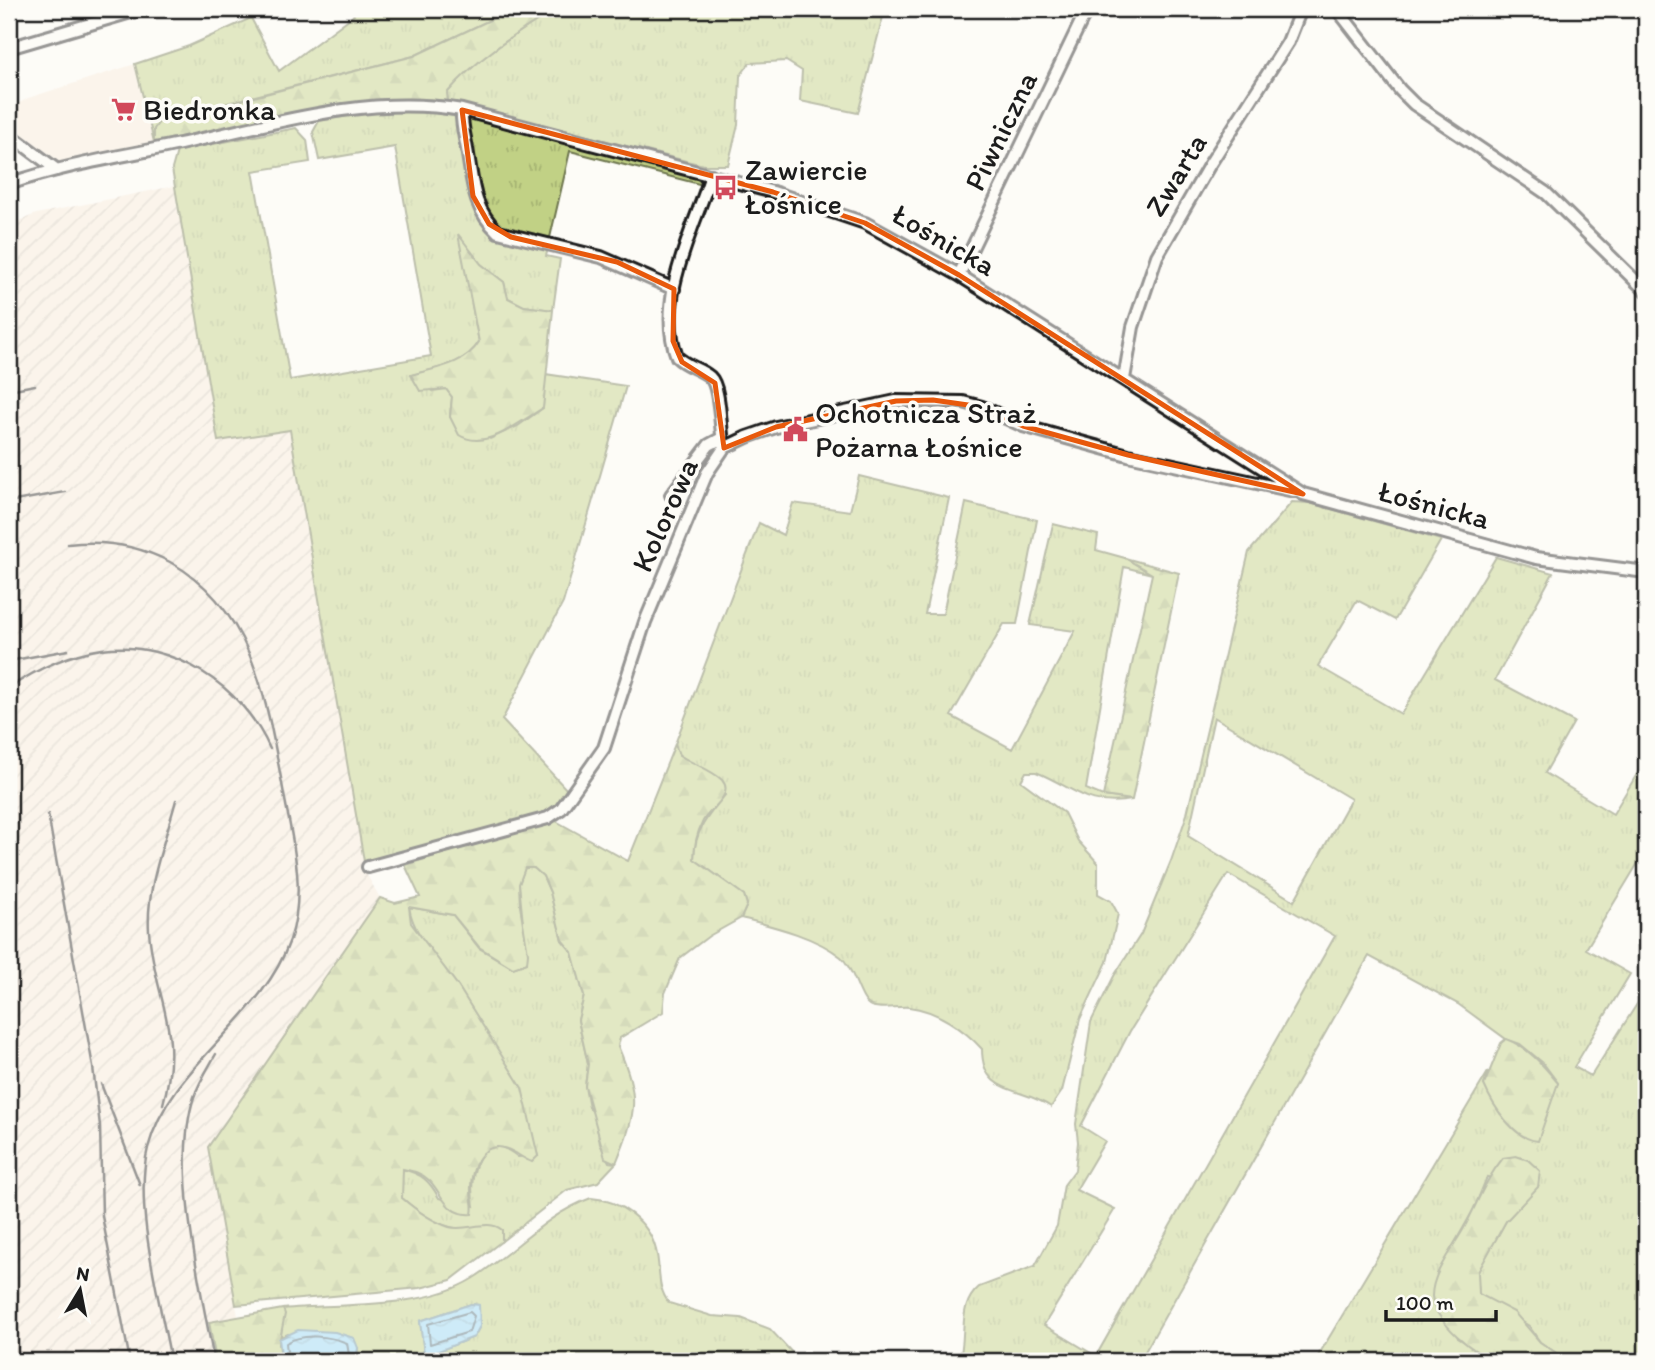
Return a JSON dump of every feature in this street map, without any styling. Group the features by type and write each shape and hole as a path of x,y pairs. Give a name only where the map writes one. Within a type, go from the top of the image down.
{"street":[{"path":"9,48 141,9"},
{"name":"Piwniczna","path":"958,275 1087,9"},
{"name":"Zwarta","path":"1124,379 1133,327 1157,256 1210,164 1288,42 1301,9"},
{"path":"1337,9 1407,97 1441,124 1546,193 1646,291"},
{"name":"Łośnicka","path":"9,184 57,170 340,110 410,104 462,110 711,175 849,216 909,245 958,275 1303,494 1536,558 1646,572"},
{"path":"462,110 462,130 473,196 489,224 498,232 601,257 674,289"},
{"path":"9,134 57,170"},
{"path":"671,495 709,445 723,443 715,383 707,375 682,362 675,351 674,289 711,175"},
{"name":"Kolorowa","path":"368,867 548,818 561,809 604,748 645,622 698,493 723,443 776,427 896,401 933,400 982,407 1023,426 1128,455 1303,494"}],"highlighted area":[{"path":"462,110 773,192 865,223 959,275 1303,494 1128,455 1023,426 982,407 933,400 896,401 776,427 724,448 715,383 682,362 673,341 674,289 617,262 511,237 489,224 473,196"}],"shaded area":[{"path":"135,64 154,142 57,162 9,130 9,109 28,98"},
{"path":"174,186 218,440 290,429 366,873 380,898 208,1147 246,1361 9,1361 9,225 36,214"}],"green space":[{"path":"350,9 513,9 414,56 160,120 154,142 135,64 189,46 251,18 279,71 354,15"},
{"path":"513,9 555,9 471,68 447,93 448,101 412,99 338,104 154,142 154,129 160,121 414,56"},
{"path":"555,9 885,9 858,113 800,101 802,71 786,61 750,63 740,76 738,125 728,165 704,165 448,101 447,93 471,68"},
{"path":"391,109 413,109 458,117 488,226 548,248 546,256 560,259 553,310 523,306 508,298 504,282 481,264 459,236 479,342 458,361 412,375 433,391 446,389 452,397 450,417 490,439 518,426 543,408 545,374 626,386 563,603 502,720 569,792 558,807 547,813 367,867 366,873 290,430 218,441 172,169 177,151 296,128 307,140 310,162 253,171 290,380 431,356 395,147 319,160 313,132 319,121"},
{"path":"466,117 696,177 703,185 570,151 549,242 497,227 481,206"},
{"path":"458,234 481,264 504,282 508,298 524,306 553,310 543,408 503,433 480,440 459,435 450,417 452,397 446,389 420,391 411,375 458,361 479,342"},
{"path":"859,476 949,498 925,614 943,614 966,503 1037,520 1017,624 1004,624 951,716 1012,749 1075,631 1030,625 1053,524 1098,535 1096,550 1125,558 1152,574 1124,567 1086,789 1103,796 1132,800 1117,802 1092,799 1036,772 1026,772 1021,781 1064,813 1078,841 1098,863 1098,894 1111,901 1118,914 1107,962 1080,1019 1062,1091 1051,1107 996,1082 984,1064 982,1049 967,1034 949,1022 919,1009 871,1006 863,998 846,962 831,950 793,933 741,918 747,905 744,895 694,859 699,832 725,795 697,767 678,754 675,744 759,523 783,535 793,503 850,511"},
{"path":"1292,502 1310,503 1441,540 1395,620 1357,600 1318,666 1401,714 1496,557 1553,573 1495,680 1574,722 1545,773 1613,814 1646,759 1646,850 1586,949 1630,974 1574,1067 1591,1076 1646,990 1646,1278 1641,1288 1646,1311 1646,1361 1568,1361 1540,1342 1529,1326 1479,1294 1477,1272 1506,1221 1538,1186 1487,1177 1474,1209 1437,1274 1458,1338 1497,1361 1315,1361 1488,1072 1484,1085 1546,1118 1550,1098 1558,1083 1543,1063 1520,1044 1506,1039 1458,1004 1369,956 1143,1355 1156,1361 959,1361 965,1312 972,1295 979,1287 1035,1266 1057,1226 1064,1185 1075,1170 1078,1142 1076,1124 1091,1022 1114,976 1141,934 1187,814 1249,552","holes":["1214,717 1351,799 1294,901 1188,836","1228,874 1335,936 1096,1356 1044,1325 1115,1209 1076,1190 1105,1141 1081,1126 1130,1031"]},
{"path":"1125,558 1179,573 1132,800 1103,796 1152,574"},
{"path":"675,744 679,755 713,773 725,786 720,802 706,816 701,826 694,859 744,895 747,905 741,918 709,936 680,958 665,993 663,1012 620,1038 618,1046 630,1079 633,1104 632,1117 616,1163 605,1158 585,1086 588,1064 578,1020 584,996 572,952 562,940 550,892 543,876 534,868 525,868 519,884 528,953 527,963 513,968 479,947 453,915 409,907 411,923 458,986 522,1088 538,1156 532,1162 498,1147 484,1152 475,1166 471,1183 472,1214 451,1209 427,1178 403,1169 402,1198 424,1215 449,1227 496,1227 502,1230 502,1241 451,1280 420,1288 236,1305 208,1147 380,898 395,903 420,897 405,865 554,820 628,861"},
{"path":"525,867 534,868 543,876 550,892 562,940 572,951 584,996 578,1020 588,1064 585,1086 589,1107 595,1115 600,1144 609,1162 616,1163 598,1182 567,1190 502,1241 502,1230 447,1226 423,1214 402,1198 402,1169 424,1179 439,1198 474,1206 472,1194 475,1169 479,1158 486,1151 494,1147 505,1149 518,1157 538,1156 523,1112 494,1048 459,988 423,940 409,907 453,915 479,948 513,968 527,963 519,884"},
{"path":"1506,1039 1541,1063 1558,1083 1538,1141 1529,1139 1512,1128 1492,1102 1484,1085 1501,1043"},
{"path":"1516,1156 1528,1160 1540,1171 1538,1187 1506,1221 1478,1272 1479,1294 1514,1312 1540,1342 1568,1361 1515,1363 1489,1358 1457,1336 1434,1306 1432,1296 1435,1278 1486,1183 1503,1158"},
{"path":"591,1198 602,1200 622,1208 640,1221 656,1250 660,1284 669,1303 712,1316 741,1318 770,1329 800,1361 356,1361 358,1348 288,1334 281,1337 283,1309 406,1301 452,1289 487,1269 543,1225","holes":["471,1304 478,1305 480,1326 474,1337 431,1354 424,1353 420,1321"]},
{"path":"283,1309 285,1314 279,1344 282,1361 216,1361 209,1322"}],"water":[{"path":"471,1304 479,1305 480,1326 474,1337 431,1354 424,1353 420,1321"},
{"path":"298,1330 335,1332 354,1338 358,1348 356,1361 282,1361 279,1339"}],"railway":[{"path":"9,390 35,385"},
{"path":"9,502 65,492"},
{"path":"68,544 120,545 158,556 198,581 221,605 252,661 262,692 277,757 296,864 298,883 295,921 277,969 259,995 176,1091 159,1118 148,1148 144,1172 146,1225 171,1361"},
{"path":"9,688 53,663 89,651 128,648 154,652 179,660 224,687 258,726 270,749"},
{"path":"9,661 68,650"},
{"path":"163,1104 169,1078 169,1034 152,955 149,914 153,881 176,800"},
{"path":"48,814 93,1067 100,1126 102,1216 130,1361"},
{"path":"214,1361 190,1228 186,1158 188,1126 194,1097 216,1054"},
{"path":"101,1084 140,1185"}],"place":[{"name":"Biedronka","path":"123,110"},
{"name":"Zawiercie Łośnice","path":"725,187"},
{"name":"Ochotnicza Straż Pożarna Łośnice","path":"795,430"}]}
